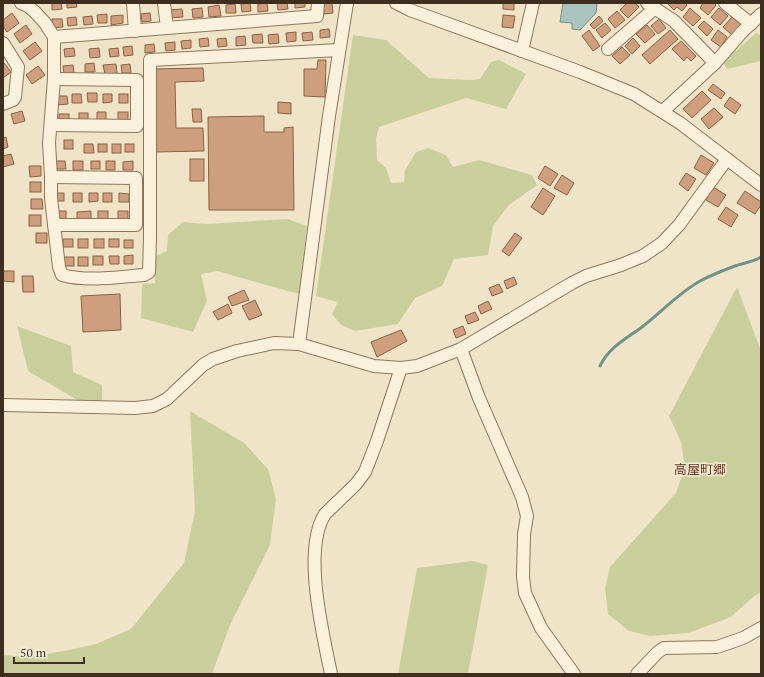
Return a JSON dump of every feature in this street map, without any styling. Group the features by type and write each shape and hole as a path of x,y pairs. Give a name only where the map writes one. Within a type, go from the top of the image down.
{"street":[{"path":"21,3 28,6 35,12 45,23 54,37 52,125 49,143 52,177 51,198 59,267 62,275 73,278 95,279 144,275 149,272 150,60 339,50"},
{"path":"132,3 135,30"},
{"path":"164,3 167,28"},
{"path":"54,37 317,16 318,3"},
{"path":"299,344 339,50 347,3"},
{"path":"396,3 410,6 634,94 664,111 761,185"},
{"path":"522,51 533,3"},
{"path":"725,3 751,24"},
{"path":"608,49 650,6 674,22 715,63"},
{"path":"664,111 715,63 742,32 761,14"},
{"path":"3,43 18,67 15,97 13,100 3,104"},
{"path":"52,125 137,126 137,80 54,79"},
{"path":"3,405 135,408 153,406 166,399 203,365 212,359 274,343 299,344 374,366 401,368 416,366 461,349 586,276 621,265 643,256 662,243 679,225 727,159"},
{"path":"52,177 136,178 136,225 54,225"},
{"path":"461,349 479,398 522,497 527,516 524,534 523,577 525,593 541,628 574,674"},
{"path":"330,674 321,627 315,571 316,542 325,514 356,484 365,472 378,441 401,368"},
{"path":"637,674 658,652 664,648 717,647 743,638 761,628"}],"green space":[{"path":"756,33 761,35 761,61 727,69 723,62"},
{"path":"353,35 386,40 429,78 469,80 480,79 491,62 499,60 526,74 506,109 466,98 379,127 376,138 377,160 386,168 391,183 404,182 405,170 416,152 428,148 446,155 453,167 479,160 532,175 537,185 509,205 493,226 488,255 454,259 442,286 415,298 398,324 355,331 341,325 332,314 338,302 316,296"},
{"path":"288,219 307,226 299,294 217,271 201,274 207,301 193,332 141,318 142,284 155,283 156,256 167,251 168,235 183,222 206,224"},
{"path":"737,287 761,351 761,592 753,597 731,617 688,633 650,636 629,631 608,614 605,588 610,567 676,493 685,467 681,442 669,416"},
{"path":"17,326 71,346 73,372 102,385 102,401 79,401 28,371"},
{"path":"190,411 244,443 268,469 276,499 270,545 230,625 212,674 3,674 3,655 28,657 64,651 96,644 131,629 184,563 195,511"},
{"path":"473,561 488,565 468,674 398,674 417,568"}],"water":[{"path":"563,3 597,3 596,13 580,30 572,29 572,23 560,22"}],"building":[{"path":"52,3 61,3 62,9 52,10"},
{"path":"67,3 76,3 77,7 67,8"},
{"path":"250,3 251,11 242,12 241,4"},
{"path":"267,3 268,11 258,12 258,4"},
{"path":"277,3 287,3 288,9 278,10"},
{"path":"295,3 305,3 305,7 295,8"},
{"path":"332,3 333,13 324,14 323,4"},
{"path":"503,3 514,3 514,10 503,9"},
{"path":"627,3 635,3 639,7 628,18 620,10"},
{"path":"667,3 685,3 687,5 682,11 677,7 674,10"},
{"path":"703,3 714,3 716,5 708,15 700,8"},
{"path":"235,4 236,13 226,13 226,5"},
{"path":"219,5 221,16 209,17 208,7"},
{"path":"202,8 203,17 193,18 192,9"},
{"path":"690,8 701,18 693,26 683,17"},
{"path":"719,8 728,16 720,25 711,17"},
{"path":"182,9 183,17 169,18 168,10"},
{"path":"617,11 625,20 615,28 608,19"},
{"path":"12,13 19,23 7,32 3,26 3,20"},
{"path":"150,13 151,21 142,22 141,14"},
{"path":"107,14 107,23 98,23 97,15"},
{"path":"123,15 123,23 111,25 111,16"},
{"path":"503,15 515,16 513,28 502,27"},
{"path":"92,16 93,24 84,25 83,17"},
{"path":"599,16 603,21 594,29 590,25"},
{"path":"76,17 77,25 68,26 67,18"},
{"path":"732,17 741,24 732,35 723,27"},
{"path":"52,19 62,19 63,27 53,28"},
{"path":"659,19 666,28 658,34 651,26"},
{"path":"704,21 713,29 707,36 698,27"},
{"path":"605,23 611,30 602,38 596,30"},
{"path":"26,25 32,34 20,43 14,34"},
{"path":"647,25 655,34 645,43 636,34"},
{"path":"329,29 330,37 320,38 320,30"},
{"path":"589,30 600,46 593,51 582,36"},
{"path":"670,30 678,39 650,64 642,55"},
{"path":"718,30 727,37 721,47 711,40"},
{"path":"296,32 296,41 287,42 286,33"},
{"path":"312,32 313,40 303,41 302,33"},
{"path":"262,34 263,43 253,43 252,35"},
{"path":"278,34 279,43 269,44 268,35"},
{"path":"245,36 246,45 236,46 236,37"},
{"path":"208,38 209,46 200,47 199,39"},
{"path":"226,38 227,46 218,47 217,39"},
{"path":"633,38 640,46 632,54 625,46"},
{"path":"191,40 191,48 182,49 181,41"},
{"path":"681,41 696,56 691,61 687,57 684,61 672,49"},
{"path":"35,42 42,51 30,60 23,51"},
{"path":"175,42 175,50 166,51 165,43"},
{"path":"154,44 155,52 145,53 145,45"},
{"path":"132,46 133,55 124,56 123,47"},
{"path":"622,47 630,55 620,64 612,56"},
{"path":"74,48 75,56 65,57 64,49"},
{"path":"99,48 100,57 90,58 89,49"},
{"path":"118,48 119,56 110,57 109,49"},
{"path":"318,60 326,60 325,97 304,96 304,69 317,69"},
{"path":"4,63 11,72 3,78 3,64"},
{"path":"94,63 95,72 85,72 85,64"},
{"path":"116,64 117,73 105,74 103,65"},
{"path":"130,64 131,73 122,73 121,65"},
{"path":"73,65 74,73 64,74 63,66"},
{"path":"38,66 45,75 32,84 26,75"},
{"path":"203,68 204,81 175,82 176,128 203,128 204,151 155,152 153,69"},
{"path":"713,84 725,93 721,99 708,90"},
{"path":"702,91 711,100 692,118 683,109"},
{"path":"87,93 97,93 97,102 88,102"},
{"path":"72,94 81,94 82,103 72,103"},
{"path":"103,94 112,94 112,102 103,103"},
{"path":"119,94 128,94 128,103 119,103"},
{"path":"58,96 67,96 68,104 58,105"},
{"path":"730,97 741,105 735,114 724,106"},
{"path":"278,102 291,103 291,114 278,113"},
{"path":"714,108 723,117 709,129 701,119"},
{"path":"192,109 201,109 202,122 193,122"},
{"path":"22,111 25,121 14,124 11,114"},
{"path":"97,112 106,112 106,120 97,121"},
{"path":"118,112 128,112 128,120 118,120"},
{"path":"79,113 88,113 88,121 79,121"},
{"path":"59,114 69,114 69,122 59,122"},
{"path":"264,116 264,132 284,132 284,128 293,127 294,210 209,210 208,117"},
{"path":"6,137 8,147 3,149 3,138"},
{"path":"64,140 73,140 73,149 64,149"},
{"path":"84,144 93,144 94,153 84,153"},
{"path":"98,144 107,144 107,152 98,152"},
{"path":"112,144 121,144 121,153 112,153"},
{"path":"125,144 134,144 134,152 125,152"},
{"path":"11,154 14,164 3,167 3,156"},
{"path":"701,155 714,163 706,175 694,168"},
{"path":"190,159 204,159 204,181 190,181"},
{"path":"56,161 65,161 66,169 56,169"},
{"path":"73,161 83,161 83,170 73,170"},
{"path":"91,161 100,161 100,169 91,169"},
{"path":"106,161 115,161 115,170 106,170"},
{"path":"133,161 133,170 123,170 123,162"},
{"path":"29,166 41,166 41,176 30,177"},
{"path":"545,166 558,174 550,186 538,178"},
{"path":"686,173 696,179 688,191 679,184"},
{"path":"562,175 574,183 567,195 554,188"},
{"path":"30,182 41,182 41,192 30,192"},
{"path":"713,187 726,195 718,207 706,200"},
{"path":"543,188 555,196 543,215 531,207"},
{"path":"745,191 761,202 761,205 755,214 737,203"},
{"path":"55,193 64,193 64,201 55,201"},
{"path":"73,193 82,193 82,202 73,202"},
{"path":"89,193 98,193 98,201 89,202"},
{"path":"103,193 112,193 112,202 103,202"},
{"path":"119,193 129,194 129,202 119,202"},
{"path":"31,199 42,199 43,209 31,209"},
{"path":"726,207 738,215 731,227 718,219"},
{"path":"56,211 66,211 66,220 56,220"},
{"path":"91,211 91,220 77,221 77,212"},
{"path":"98,211 108,211 108,220 98,220"},
{"path":"118,211 128,211 128,219 118,220"},
{"path":"29,215 41,215 41,226 29,226"},
{"path":"36,233 47,233 47,243 36,243"},
{"path":"515,233 522,238 509,256 502,251"},
{"path":"63,239 73,239 73,247 63,247"},
{"path":"78,239 88,239 88,248 78,248"},
{"path":"94,239 104,239 104,248 94,248"},
{"path":"109,239 119,239 119,247 109,247"},
{"path":"124,240 133,240 133,248 124,248"},
{"path":"133,255 133,264 124,264 124,256"},
{"path":"93,256 103,256 103,265 93,265"},
{"path":"109,256 119,256 119,264 110,264"},
{"path":"64,257 74,257 74,266 64,266"},
{"path":"78,257 88,257 88,266 78,266"},
{"path":"3,271 14,271 14,282 3,281"},
{"path":"22,276 33,276 34,292 23,292"},
{"path":"514,277 517,284 507,289 504,281"},
{"path":"499,284 503,292 492,296 489,288"},
{"path":"244,290 249,300 232,306 228,297"},
{"path":"120,294 121,330 83,332 81,296"},
{"path":"255,300 262,315 249,320 242,306"},
{"path":"488,301 492,309 481,314 478,306"},
{"path":"228,304 232,313 218,320 213,312"},
{"path":"475,312 479,320 468,324 465,316"},
{"path":"463,326 466,334 456,338 453,330"},
{"path":"401,330 407,341 377,357 371,342"}],"waterway":[{"path":"600,366 613,348 642,327 678,296 694,285 722,271 761,257"}],"district":[{"name":"高屋町郷","path":"700,469"}]}
